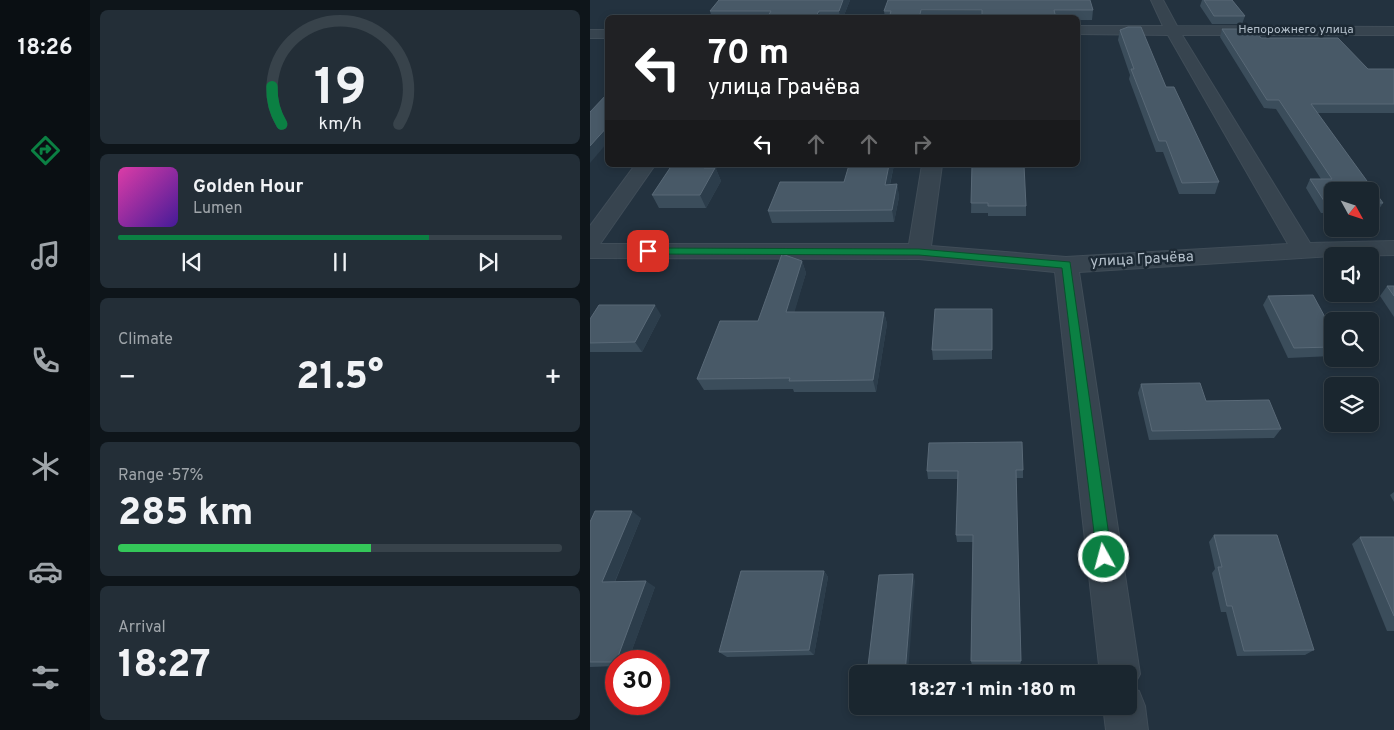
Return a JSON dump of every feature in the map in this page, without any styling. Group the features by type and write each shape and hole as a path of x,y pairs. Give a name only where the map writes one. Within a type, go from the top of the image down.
{"street":[{"path":"1157,0 1172,30 1303,251"},
{"name":"Непорожнего улица","path":"1080,30 1394,30"},
{"path":"590,34 605,34"},
{"path":"590,242 644,167"},
{"path":"919,252 932,167"},
{"name":"улица Грачёва","path":"590,251 919,252 1066,265 1303,251 1394,248"},
{"path":"1066,265 1119,665"},
{"path":"1125,715 1127,730"}],"building":[{"path":"719,0 843,0 839,11 819,11 817,15 769,15 771,11 710,11"},
{"path":"888,0 1090,0 1093,10 1054,10 1055,15 982,15 982,10 921,10 920,15 890,15 891,11 884,11"},
{"path":"1204,0 1232,0 1245,16 1214,16"},
{"path":"1128,27 1141,27 1166,87 1174,87 1219,182 1182,183 1166,141 1159,141 1131,69 1134,69 1120,30"},
{"path":"1222,29 1254,29 1261,38 1338,38 1368,69 1394,69 1394,104 1311,104 1368,182 1324,182 1324,201 1310,179 1332,179 1279,100 1267,100"},
{"path":"605,96 605,129 590,146 590,112"},
{"path":"671,167 715,168 700,195 652,195"},
{"path":"848,167 889,167 885,185 897,184 892,210 768,211 780,182 844,182"},
{"path":"972,167 1024,167 1026,206 988,206 988,203 971,203"},
{"path":"782,254 802,261 786,312 884,312 873,380 789,381 790,378 697,379 720,321 758,321"},
{"path":"1387,286 1394,286 1394,296"},
{"path":"1313,295 1324,315 1324,347 1294,348 1268,296"},
{"path":"599,305 655,305 635,342 590,343 590,319"},
{"path":"935,309 992,309 992,350 932,350"},
{"path":"1200,383 1206,401 1269,400 1281,429 1152,431 1141,384"},
{"path":"1022,442 1023,470 1016,470 1021,661 971,661 973,535 956,535 958,471 927,471 929,443"},
{"path":"595,511 632,511 602,582 646,581 620,650 605,650 605,662 590,662 590,522"},
{"path":"1214,535 1277,535 1314,650 1244,651 1232,606 1227,606 1218,567 1222,567"},
{"path":"1360,537 1394,537 1394,616"},
{"path":"741,571 824,571 809,650 719,652"},
{"path":"913,574 906,665 868,665 879,575"}],"route":[{"path":"648,251 919,252 1066,265 1104,557"}]}
